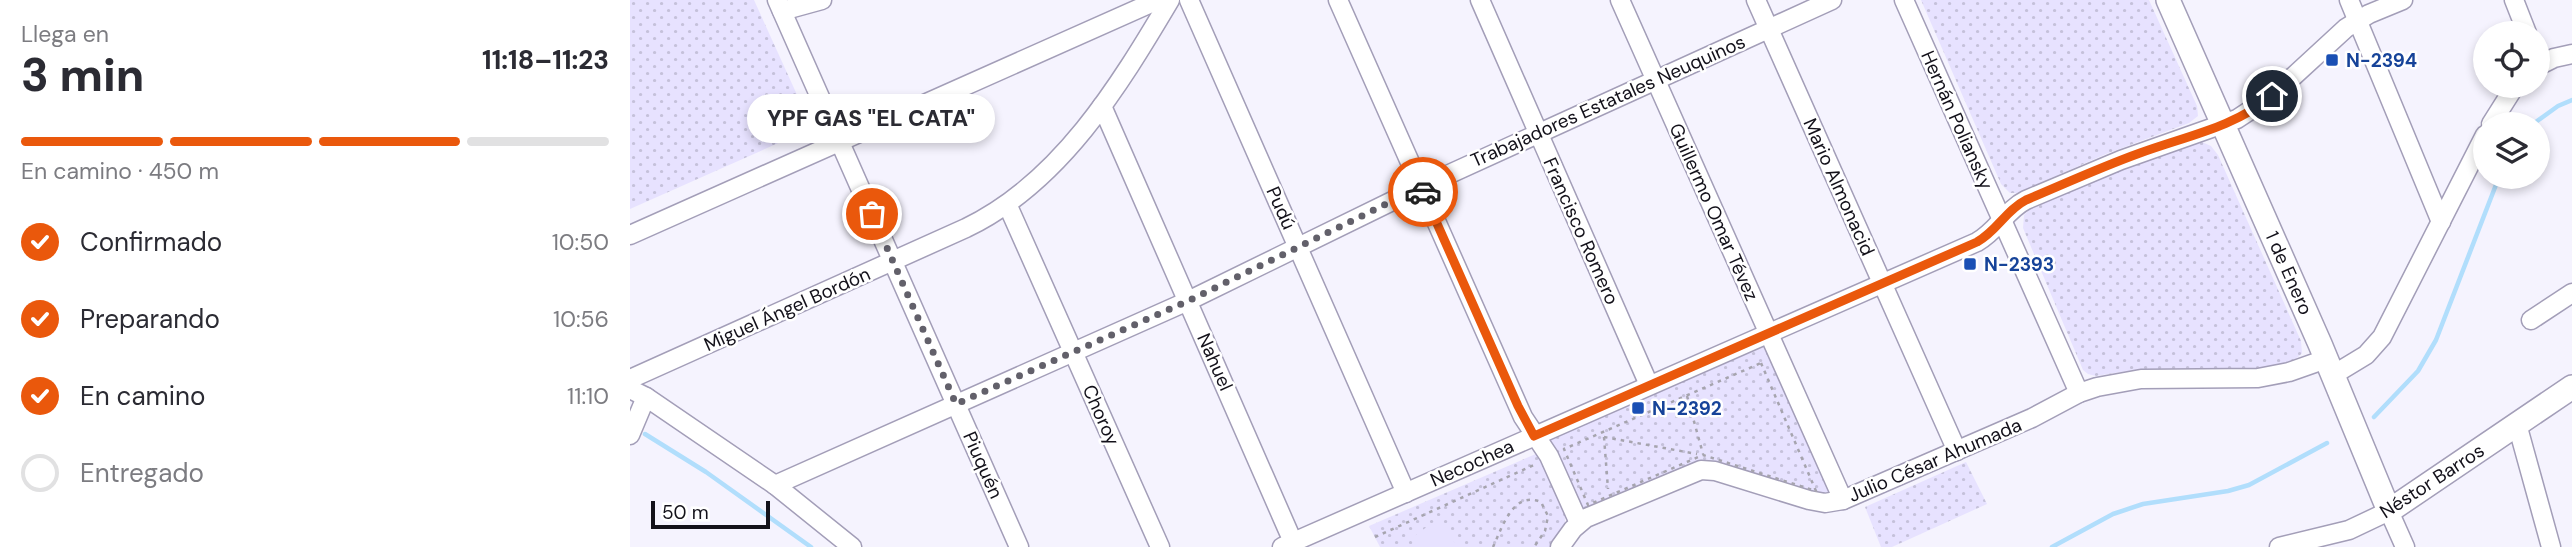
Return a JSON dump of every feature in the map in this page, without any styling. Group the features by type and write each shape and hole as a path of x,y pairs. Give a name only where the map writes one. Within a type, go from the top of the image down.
{"main road":[{"name":"1 de Enero","path":"2168,0 2330,367 2389,510"},
{"name":"Néstor Barros","path":"2389,510 2572,387"}],"street":[{"path":"779,6 821,0"},
{"path":"630,235 1158,0"},
{"name":"Miguel Ángel Bordón","path":"630,379 893,262 1008,206 1054,162 1102,106 1170,0"},
{"name":"Pudú","path":"1189,0 1406,493"},
{"path":"1338,0 1518,406 1534,436 1549,456 1578,523"},
{"name":"Francisco Romero","path":"1480,0 1649,385"},
{"name":"Guillermo Omar Tévez","path":"1620,0 1843,500"},
{"name":"Mario Almonacid","path":"1756,0 1957,451"},
{"name":"Trabajadores Estatales Neuquinos","path":"775,485 1188,301 1421,187 1832,0"},
{"name":"Hernán Poliansky","path":"1904,0 2079,393"},
{"path":"2349,0 2441,222"},
{"name":"Necochea","path":"1287,545 1977,242 1991,233 2011,208 2039,194 2121,160 2224,126 2261,105 2358,20 2403,0"},
{"path":"2514,0 2522,21"},
{"name":"Piuquén","path":"779,6 1019,547"},
{"path":"2550,60 2572,54"},
{"name":"Nahuel","path":"1102,106 1188,301 1287,545"},
{"name":"Julio César Ahumada","path":"1560,547 1578,523 1594,514 1687,475 1708,469 1816,502 1843,500 2032,418 2079,393 2130,380 2268,377 2330,367 2366,355 2377,344 2473,159"},
{"name":"Choroy","path":"1008,206 1160,547"},
{"path":"2531,320 2572,293"},
{"path":"630,435 638,393 775,485 852,547"},
{"path":"2518,424 2551,547"},
{"name":"Néstor Barros","path":"2279,547 2349,530 2389,510"},
{"name":"1 de Enero","path":"2389,510 2404,547"}],"path":[{"path":"1604,437 1703,455 1816,491 1761,363 1564,449 1588,505 1703,455"},
{"path":"1687,395 1703,455"},
{"path":"1604,432 1608,496"},
{"path":"1375,537 1534,466"},
{"path":"1493,547 1513,508 1531,499 1541,502 1548,516 1545,531 1534,547"}],"shaded area":[{"path":"630,0 754,0 808,119 801,133 630,209"},
{"path":"1921,0 2149,0 2197,106 2198,116 2189,123 2106,154 2017,193 2010,193 2001,184"},
{"path":"2202,142 2211,146 2218,155 2301,341 2302,353 2292,361 2254,368 2150,369 2096,376 2088,374 2083,370 2023,228 2024,215 2030,209 2109,174"},
{"path":"1768,345 1830,488 1824,498 1704,462 1582,515 1549,440"},
{"path":"1538,453 1565,514 1565,525 1551,547 1380,547 1369,526"},
{"path":"1966,462 1987,504 1892,547 1881,547 1865,507"},
{"path":"1438,519 1458,547 1416,547 1410,539"}],"waterway":[{"path":"2550,112 2572,100"},
{"path":"2374,417 2418,371 2436,340 2494,189"},
{"path":"645,434 706,472 811,547"},
{"path":"2052,547 2113,514 2143,504 2228,491 2249,485 2327,443"}],"way so far":[{"path":"872,214 956,404 1188,301 1421,187 1423,192"}],"place":[{"name":"N-2394","path":"2332,60"},
{"name":"YPF GAS \"EL CATA\"","path":"872,214"},
{"name":"N-2393","path":"1970,264"},
{"name":"N-2392","path":"1638,408"}],"route":[{"path":"1423,192 1523,417 1534,436 1977,242 1991,233 2011,208 2026,200 2121,160 2224,126 2249,113 2272,96"}]}
